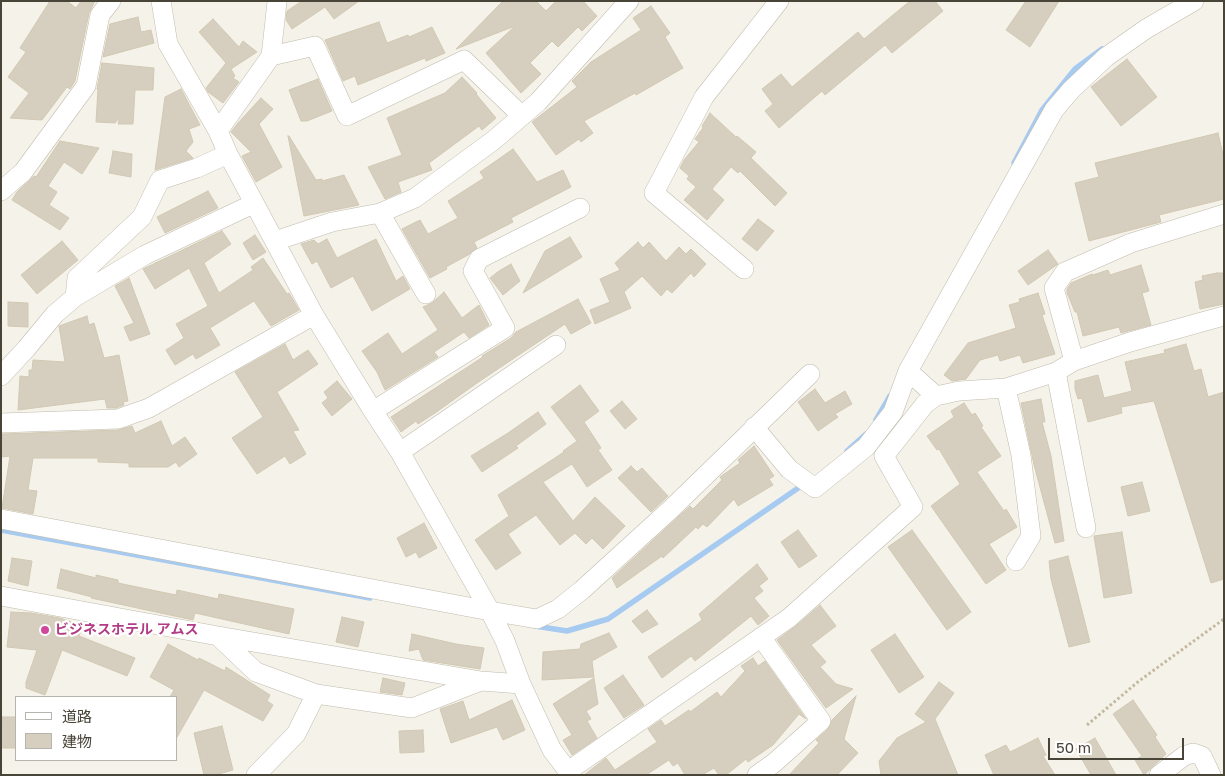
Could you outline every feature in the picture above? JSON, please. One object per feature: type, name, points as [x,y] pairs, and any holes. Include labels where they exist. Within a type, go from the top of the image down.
[{"type":"street","points":[[1,191],[23,172],[86,86],[100,15],[111,1]]},
{"type":"street","points":[[161,1],[168,44],[218,131],[254,204],[314,315],[400,452],[491,613],[503,636],[521,684],[552,750],[569,773],[789,618],[913,507],[884,456],[925,404],[936,396],[959,390],[1006,388],[1056,372],[1074,362],[1130,342],[1224,316]]},
{"type":"street","points":[[275,241],[332,222],[380,213],[415,198],[494,140],[538,102],[630,1]]},
{"type":"street","points":[[744,269],[654,192],[704,97],[779,1]]},
{"type":"street","points":[[754,428],[789,470],[815,488],[866,447],[893,412],[908,371],[1054,110],[1071,90],[1106,57],[1146,29],[1194,1]]},
{"type":"street","points":[[218,131],[271,56],[277,2]]},
{"type":"street","points":[[271,56],[315,46],[347,116],[464,60],[522,116]]},
{"type":"street","points":[[75,297],[77,278],[142,217],[160,180],[196,168],[228,154]]},
{"type":"street","points":[[1,376],[26,350],[55,314],[75,297],[145,255],[254,204]]},
{"type":"street","points":[[373,411],[505,328],[473,271],[479,260],[580,208]]},
{"type":"street","points":[[380,213],[426,294]]},
{"type":"street","points":[[1074,362],[1054,288],[1064,272],[1131,243],[1224,214]]},
{"type":"street","points":[[1,423],[118,419],[149,408],[314,315]]},
{"type":"street","points":[[400,452],[556,344]]},
{"type":"street","points":[[908,371],[936,396]]},
{"type":"street","points":[[1056,372],[1086,528]]},
{"type":"street","points":[[1,519],[491,613],[537,619],[558,609],[582,590],[672,508],[810,374]]},
{"type":"street","points":[[1006,388],[1021,455],[1031,536],[1016,561]]},
{"type":"street","points":[[1,596],[218,636],[481,681],[521,684]]},
{"type":"street","points":[[218,636],[256,672],[316,694],[412,708],[481,681]]},
{"type":"street","points":[[756,775],[774,763],[821,720],[761,637]]},
{"type":"street","points":[[256,775],[296,734],[316,694]]},
{"type":"street","points":[[1159,775],[1184,756],[1193,753],[1202,756],[1211,775]]},
{"type":"path","points":[[1087,725],[1139,681],[1224,619]]},
{"type":"building","points":[[50,1],[67,1],[76,8],[81,1],[95,1],[89,13],[75,81],[70,89],[67,87],[42,120],[10,118],[29,93],[8,77],[26,52],[20,48]]},
{"type":"building","points":[[302,1],[359,1],[334,19],[325,7],[292,29],[286,20],[287,11]]},
{"type":"building","points":[[503,1],[536,1],[546,11],[556,1],[583,1],[597,16],[582,31],[578,27],[558,47],[552,41],[530,63],[541,74],[521,93],[486,53],[515,26],[456,49]]},
{"type":"building","points":[[910,1],[935,1],[943,11],[892,53],[885,45],[825,95],[822,91],[779,128],[765,111],[773,104],[762,89],[781,74],[792,87],[858,32],[864,39]]},
{"type":"building","points":[[1026,1],[1059,1],[1030,47],[1006,30]]},
{"type":"building","points":[[651,6],[670,33],[665,37],[683,68],[636,95],[635,93],[584,121],[593,133],[581,142],[579,139],[556,155],[532,122],[577,87],[572,81],[591,62],[641,30],[633,18]]},
{"type":"building","points":[[138,17],[141,32],[151,30],[154,43],[103,57],[110,24]]},
{"type":"building","points":[[213,19],[239,47],[243,41],[257,52],[231,69],[235,76],[233,78],[239,82],[223,103],[208,92],[206,88],[226,63],[199,32]]},
{"type":"building","points":[[379,22],[387,43],[408,35],[409,37],[432,27],[445,53],[426,61],[425,58],[358,85],[355,76],[343,81],[325,40]]},
{"type":"building","points":[[1127,59],[1157,97],[1121,126],[1091,87]]},
{"type":"building","points":[[102,63],[154,68],[153,90],[135,90],[133,124],[118,124],[120,117],[115,123],[96,122],[97,89]]},
{"type":"building","points":[[462,77],[496,118],[482,130],[479,126],[429,163],[432,170],[398,182],[401,192],[385,199],[368,167],[402,155],[387,118],[445,93]]},
{"type":"building","points":[[318,79],[332,111],[307,121],[301,121],[289,90]]},
{"type":"building","points":[[181,89],[200,125],[189,129],[193,142],[186,151],[193,158],[155,170],[165,97]]},
{"type":"building","points":[[261,98],[273,109],[259,124],[282,167],[256,182],[242,156],[251,152],[231,132]]},
{"type":"building","points":[[710,113],[756,152],[751,158],[787,193],[775,206],[740,171],[738,173],[731,167],[712,189],[724,200],[707,220],[684,200],[696,187],[687,179],[689,176],[680,168],[699,142],[695,139]]},
{"type":"building","points":[[1218,133],[1224,159],[1224,199],[1159,215],[1161,222],[1089,241],[1075,183],[1099,177],[1095,163]]},
{"type":"building","points":[[288,136],[316,180],[322,179],[322,181],[344,175],[359,205],[304,216]]},
{"type":"building","points":[[60,141],[99,148],[82,174],[64,162],[48,186],[57,192],[49,205],[69,218],[60,230],[12,200],[17,192],[34,176],[36,177]]},
{"type":"building","points":[[513,149],[537,182],[563,170],[571,187],[511,218],[513,222],[474,242],[477,248],[446,267],[447,269],[430,278],[402,229],[420,220],[428,234],[458,218],[448,201],[484,178],[480,172]]},
{"type":"building","points":[[113,151],[132,154],[131,177],[109,173]]},
{"type":"building","points":[[208,191],[218,208],[165,233],[157,217]]},
{"type":"building","points":[[758,219],[774,231],[757,251],[742,239]]},
{"type":"building","points":[[222,231],[231,244],[204,263],[219,293],[253,270],[251,267],[263,258],[299,310],[271,326],[254,301],[210,328],[220,345],[196,359],[193,354],[175,365],[166,350],[184,338],[176,324],[208,306],[189,268],[155,289],[143,269]]},
{"type":"building","points":[[255,235],[266,252],[253,260],[243,243]]},
{"type":"building","points":[[570,237],[582,257],[523,293],[545,251]]},
{"type":"building","points":[[327,239],[337,258],[376,239],[396,281],[403,276],[410,289],[372,311],[353,276],[331,288],[317,261],[312,264],[301,244],[314,240],[318,244]]},
{"type":"building","points":[[62,241],[78,260],[37,294],[21,275]]},
{"type":"building","points":[[638,242],[643,248],[649,242],[666,261],[679,247],[686,254],[691,249],[706,264],[694,277],[691,273],[672,293],[667,289],[661,296],[642,276],[624,292],[631,308],[595,324],[590,310],[610,302],[600,279],[620,270],[615,263]]},
{"type":"building","points":[[1048,250],[1058,264],[1028,285],[1018,271]]},
{"type":"building","points":[[511,264],[520,281],[503,295],[490,278]]},
{"type":"building","points":[[1141,265],[1149,291],[1142,293],[1151,325],[1121,333],[1119,327],[1083,336],[1077,312],[1075,312],[1067,293],[1071,283],[1092,274],[1108,270],[1110,275]]},
{"type":"building","points":[[1224,273],[1224,304],[1200,309],[1195,282],[1203,280],[1202,276]]},
{"type":"building","points":[[129,278],[150,334],[130,341],[124,327],[134,323],[115,286]]},
{"type":"building","points":[[444,292],[462,318],[479,305],[489,325],[469,338],[464,332],[434,352],[438,357],[385,390],[377,372],[362,351],[388,333],[402,354],[438,330],[423,307],[432,303]]},
{"type":"building","points":[[1038,293],[1045,314],[1042,315],[1055,354],[1023,363],[1020,355],[1000,361],[998,355],[980,360],[966,379],[952,381],[944,375],[968,343],[1016,328],[1009,305],[1020,302],[1019,299]]},
{"type":"building","points":[[578,299],[591,323],[571,334],[565,324],[435,413],[418,424],[416,421],[401,432],[391,417],[511,338],[516,332]]},
{"type":"building","points":[[8,302],[28,303],[28,327],[8,326]]},
{"type":"building","points":[[87,316],[89,325],[94,323],[104,358],[119,355],[128,401],[123,402],[124,405],[116,408],[107,408],[105,399],[18,410],[20,376],[29,377],[29,370],[32,370],[33,360],[65,362],[59,326]]},
{"type":"building","points":[[285,344],[293,360],[308,350],[318,364],[277,392],[299,430],[293,431],[306,454],[290,464],[285,456],[257,474],[232,438],[263,417],[235,372]]},
{"type":"building","points":[[1186,344],[1194,371],[1201,369],[1208,397],[1224,392],[1224,579],[1211,583],[1154,401],[1121,407],[1122,413],[1088,422],[1082,398],[1078,399],[1075,389],[1075,381],[1098,375],[1104,398],[1132,391],[1125,362],[1165,353],[1164,350]]},
{"type":"building","points":[[337,381],[352,399],[332,416],[322,403],[328,398],[324,392]]},
{"type":"building","points":[[580,385],[599,411],[584,422],[601,448],[598,450],[612,470],[587,487],[572,464],[543,482],[573,521],[595,497],[625,526],[603,549],[592,538],[586,544],[575,533],[560,545],[536,515],[508,534],[521,553],[496,570],[475,540],[509,516],[498,495],[564,452],[577,441],[551,407]]},
{"type":"building","points":[[815,389],[825,403],[845,391],[852,404],[835,414],[838,417],[818,431],[798,402]]},
{"type":"building","points":[[1041,399],[1045,422],[1042,422],[1051,456],[1064,541],[1055,543],[1034,465],[1021,403]]},
{"type":"building","points":[[622,401],[637,419],[625,429],[610,411]]},
{"type":"building","points":[[964,403],[972,415],[975,413],[983,426],[981,427],[1001,456],[977,472],[1004,511],[1006,509],[1017,527],[989,544],[1006,570],[986,584],[931,506],[960,484],[939,449],[937,450],[927,436],[954,417],[951,411]]},
{"type":"building","points":[[538,412],[546,424],[516,446],[518,448],[482,472],[471,456]]},
{"type":"building","points":[[161,421],[172,446],[185,437],[197,454],[179,467],[176,462],[168,467],[129,467],[129,463],[98,462],[98,458],[33,458],[28,490],[37,491],[33,514],[2,508],[10,456],[1,457],[2,434],[118,430],[132,426],[135,433]]},
{"type":"building","points":[[754,446],[774,476],[769,479],[773,485],[738,506],[734,499],[707,527],[703,524],[698,529],[696,527],[663,558],[662,556],[617,588],[612,578],[690,506],[693,509],[722,480],[720,477],[740,463],[738,460]]},
{"type":"building","points":[[631,466],[637,472],[642,468],[668,496],[651,512],[618,478]]},
{"type":"building","points":[[1142,482],[1150,511],[1128,516],[1121,487]]},
{"type":"building","points":[[424,523],[437,548],[419,558],[416,552],[406,557],[397,538]]},
{"type":"building","points":[[798,530],[817,556],[799,568],[781,542]]},
{"type":"building","points":[[912,530],[971,612],[947,630],[888,547]]},
{"type":"building","points":[[1122,532],[1132,593],[1104,598],[1094,536]]},
{"type":"building","points":[[1068,556],[1090,642],[1069,647],[1051,579],[1049,561]]},
{"type":"building","points":[[12,558],[32,561],[28,586],[8,581]]},
{"type":"building","points":[[757,564],[768,579],[759,586],[763,591],[754,598],[769,616],[758,625],[751,616],[695,661],[691,656],[662,678],[648,657],[702,620],[699,614]]},
{"type":"building","points":[[61,569],[96,578],[96,575],[118,580],[118,583],[176,595],[177,590],[218,599],[219,594],[294,609],[289,634],[195,613],[193,620],[91,598],[57,588]]},
{"type":"building","points":[[820,605],[836,626],[811,645],[826,662],[820,667],[836,684],[853,689],[826,708],[777,640]]},
{"type":"building","points":[[647,610],[658,624],[642,633],[632,621]]},
{"type":"building","points":[[11,612],[60,618],[83,626],[79,636],[135,658],[127,676],[62,650],[45,695],[26,688],[26,682],[37,650],[7,647]]},
{"type":"building","points":[[342,617],[364,622],[358,647],[336,642]]},
{"type":"building","points":[[609,633],[617,647],[592,661],[594,677],[542,680],[543,652],[580,649],[581,644]]},
{"type":"building","points":[[412,634],[484,648],[480,669],[423,660],[419,649],[409,651]]},
{"type":"building","points":[[895,634],[924,677],[899,693],[871,650]]},
{"type":"building","points":[[168,644],[198,660],[199,658],[225,671],[226,667],[270,695],[267,701],[273,705],[263,721],[204,690],[178,736],[178,696],[171,696],[174,690],[150,677]]},
{"type":"building","points":[[753,658],[758,666],[765,661],[806,719],[799,714],[773,745],[748,762],[746,759],[726,775],[719,775],[714,768],[702,775],[685,775],[678,763],[673,766],[669,760],[646,775],[584,775],[606,758],[615,770],[657,742],[648,729],[661,720],[665,726],[689,710],[690,712],[717,692],[721,697],[745,671],[741,666]]},
{"type":"building","points":[[623,675],[644,705],[624,718],[604,688]]},
{"type":"building","points":[[383,678],[405,683],[402,695],[380,692]]},
{"type":"building","points":[[594,678],[598,704],[586,711],[591,719],[587,721],[597,738],[572,755],[563,740],[572,735],[553,704]]},
{"type":"building","points":[[939,682],[954,693],[935,719],[958,775],[881,775],[879,761],[897,738],[926,722],[915,714]]},
{"type":"building","points":[[856,696],[844,739],[858,753],[837,775],[789,775],[819,743],[816,740],[828,729],[832,720]]},
{"type":"building","points":[[512,700],[525,730],[503,740],[497,727],[451,743],[440,709],[463,701],[469,720]]},
{"type":"building","points":[[1133,700],[1157,735],[1155,737],[1166,754],[1144,775],[1135,760],[1142,756],[1113,714]]},
{"type":"building","points":[[2,717],[15,717],[15,748],[1,748]]},
{"type":"building","points":[[222,726],[233,770],[215,775],[204,775],[194,733]]},
{"type":"building","points":[[423,730],[424,752],[400,753],[399,731]]},
{"type":"building","points":[[1038,738],[1046,755],[1043,756],[1055,775],[994,775],[985,755],[1006,745],[1010,752]]},
{"type":"building","points":[[1095,738],[1116,775],[1091,775],[1076,749]]},
{"type":"waterway","points":[[1014,163],[1042,110],[1075,69],[1102,49]]},
{"type":"waterway","points":[[876,420],[890,396]]},
{"type":"waterway","points":[[847,451],[866,434]]},
{"type":"waterway","points":[[535,626],[567,631],[608,619],[804,484]]},
{"type":"waterway","points":[[1,530],[370,598]]},
{"type":"place","name":"ビジネスホテル アムス","points":[[45,630]]}]
